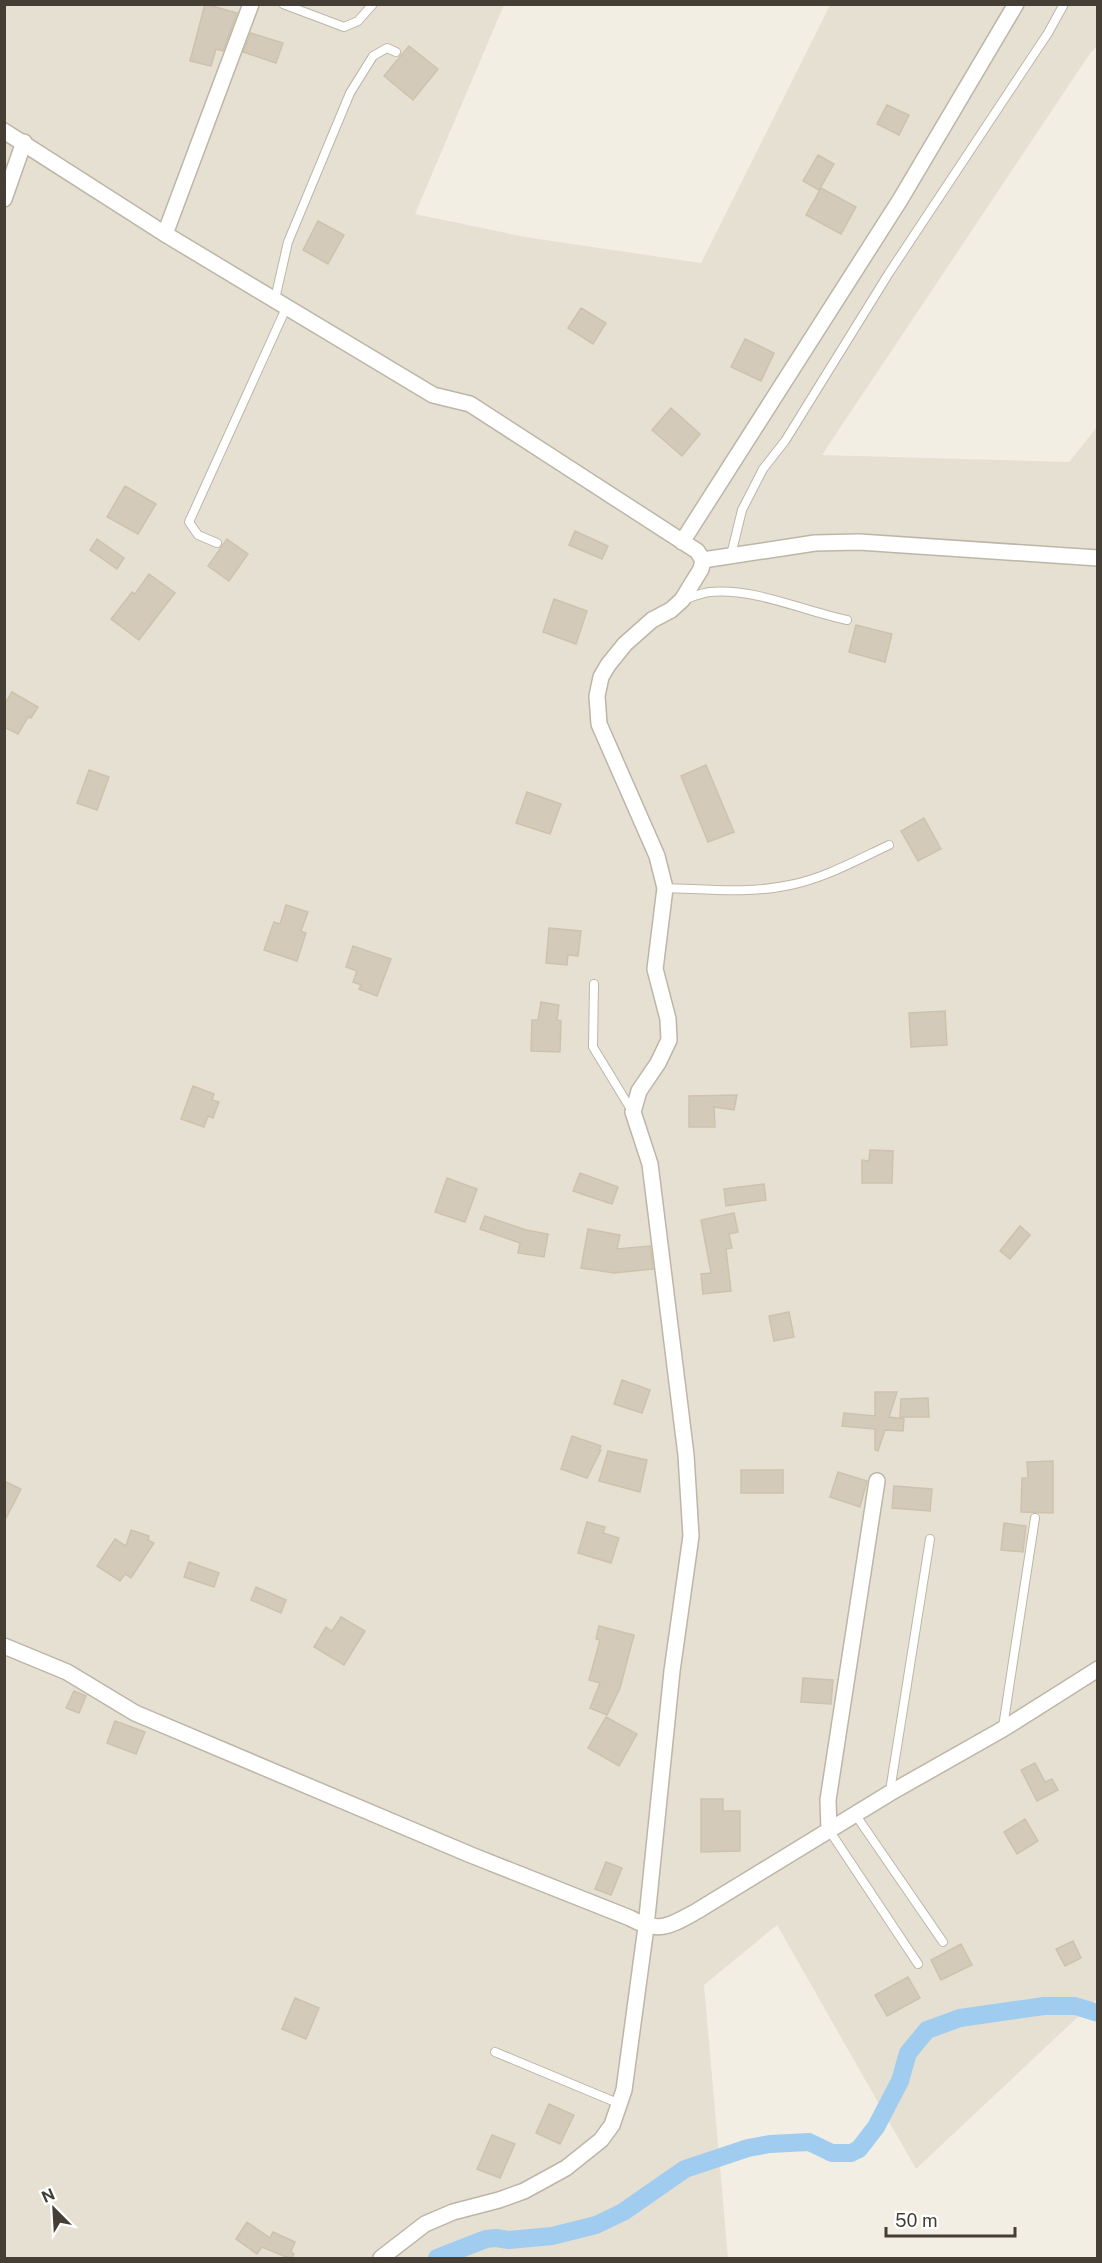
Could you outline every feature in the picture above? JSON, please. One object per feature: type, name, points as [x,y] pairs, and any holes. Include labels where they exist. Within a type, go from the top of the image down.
[{"type":"street","points":[[165,234],[251,4]]},
{"type":"street","points":[[682,542],[900,200],[1016,4]]},
{"type":"street","points":[[4,131],[165,234],[433,394],[470,404],[697,551],[703,560],[701,569],[682,600],[671,610],[652,620],[625,644],[601,677],[597,696],[599,724],[657,856],[665,888],[655,969],[668,1019],[669,1040],[658,1063],[639,1091],[633,1112],[650,1164],[686,1455],[691,1536],[672,1671],[646,1927],[624,2090],[612,2125],[601,2140],[566,2168],[524,2191],[453,2212],[425,2224],[381,2259]]},
{"type":"street","points":[[4,199],[24,142]]},
{"type":"street","points":[[703,560],[815,543],[859,542],[1098,558]]},
{"type":"street","points":[[829,1830],[828,1800],[877,1481]]},
{"type":"street","points":[[4,1646],[66,1672],[135,1713],[471,1855],[630,1918],[646,1927],[659,1928],[672,1926],[890,1793],[1003,1729],[1098,1669]]},
{"type":"lane","points":[[283,4],[344,27],[358,21],[373,4]]},
{"type":"lane","points":[[731,555],[742,510],[752,487],[785,441],[889,273],[1048,33],[1064,4]]},
{"type":"lane","points":[[217,543],[198,535],[189,522],[281,303],[288,242],[350,93],[373,56],[387,48],[396,51]]},
{"type":"lane","points":[[682,600],[709,592],[735,593],[762,597],[847,620]]},
{"type":"lane","points":[[665,888],[747,891],[790,885],[833,872],[889,845]]},
{"type":"lane","points":[[594,984],[593,1047],[633,1112]]},
{"type":"lane","points":[[1003,1729],[1035,1518]]},
{"type":"lane","points":[[890,1793],[930,1539]]},
{"type":"lane","points":[[855,1814],[943,1942]]},
{"type":"lane","points":[[829,1830],[918,1965]]},
{"type":"lane","points":[[495,2052],[620,2104]]},
{"type":"shaded area","points":[[5,5],[504,5],[415,214],[525,237],[701,263],[830,5],[1097,5],[1097,47],[1091,52],[822,455],[1069,462],[1097,427],[1097,1999],[916,2169],[777,1925],[704,1985],[728,2258],[5,2258]]},
{"type":"building","points":[[205,4],[237,13],[223,51],[216,49],[211,66],[190,61]]},
{"type":"building","points":[[251,33],[283,43],[276,63],[243,52]]},
{"type":"building","points":[[409,46],[438,69],[413,100],[384,76]]},
{"type":"building","points":[[887,105],[909,115],[899,135],[877,124]]},
{"type":"building","points":[[818,155],[834,164],[819,190],[803,181]]},
{"type":"building","points":[[821,188],[856,207],[841,234],[806,215]]},
{"type":"building","points":[[318,221],[344,235],[328,264],[303,250]]},
{"type":"building","points":[[581,308],[606,323],[593,344],[568,328]]},
{"type":"building","points":[[745,339],[774,353],[761,381],[731,367]]},
{"type":"building","points":[[671,408],[700,434],[682,456],[652,430]]},
{"type":"building","points":[[125,486],[156,504],[138,534],[107,517]]},
{"type":"building","points":[[575,531],[608,546],[602,559],[569,545]]},
{"type":"building","points":[[97,539],[124,558],[117,569],[90,550]]},
{"type":"building","points":[[227,539],[248,554],[229,581],[208,566]]},
{"type":"building","points":[[149,574],[175,593],[139,640],[111,619],[132,592],[135,594]]},
{"type":"building","points":[[554,599],[587,611],[576,644],[543,632]]},
{"type":"building","points":[[856,625],[892,634],[885,662],[849,652]]},
{"type":"building","points":[[12,692],[38,707],[31,718],[28,717],[18,734],[4,727],[4,705]]},
{"type":"building","points":[[706,765],[734,832],[708,842],[681,776]]},
{"type":"building","points":[[89,770],[109,777],[97,810],[77,803]]},
{"type":"building","points":[[527,792],[561,804],[550,834],[516,823]]},
{"type":"building","points":[[924,818],[941,849],[918,861],[901,831]]},
{"type":"building","points":[[286,905],[308,912],[301,931],[306,933],[297,961],[264,950],[274,922],[280,924]]},
{"type":"building","points":[[549,928],[581,931],[578,956],[568,955],[567,965],[546,963]]},
{"type":"building","points":[[353,946],[391,959],[377,996],[359,989],[361,985],[353,982],[357,971],[346,967]]},
{"type":"building","points":[[541,1002],[559,1005],[557,1020],[561,1021],[560,1052],[531,1051],[532,1020],[538,1020]]},
{"type":"building","points":[[945,1011],[947,1045],[911,1047],[909,1013]]},
{"type":"building","points":[[193,1086],[214,1094],[212,1100],[219,1102],[213,1118],[208,1116],[204,1127],[181,1119]]},
{"type":"building","points":[[737,1095],[734,1110],[714,1107],[715,1127],[689,1127],[689,1096]]},
{"type":"building","points":[[870,1150],[893,1151],[892,1183],[862,1183],[862,1160],[869,1161]]},
{"type":"building","points":[[580,1173],[618,1187],[612,1204],[573,1191]]},
{"type":"building","points":[[447,1178],[477,1189],[465,1222],[435,1212]]},
{"type":"building","points":[[764,1184],[766,1200],[726,1206],[724,1189]]},
{"type":"building","points":[[734,1213],[738,1232],[729,1234],[732,1248],[726,1249],[731,1291],[703,1294],[701,1274],[711,1273],[701,1220]]},
{"type":"building","points":[[485,1216],[526,1230],[548,1234],[544,1257],[518,1253],[520,1243],[480,1229]]},
{"type":"building","points":[[1020,1226],[1030,1235],[1010,1259],[1000,1251]]},
{"type":"building","points":[[588,1229],[620,1235],[617,1249],[650,1246],[653,1269],[614,1273],[581,1268]]},
{"type":"building","points":[[789,1312],[794,1337],[774,1341],[769,1316]]},
{"type":"building","points":[[622,1380],[650,1390],[642,1413],[614,1404]]},
{"type":"building","points":[[875,1392],[897,1392],[889,1417],[904,1419],[903,1431],[885,1430],[878,1451],[875,1450],[875,1429],[842,1426],[844,1413],[875,1416]]},
{"type":"building","points":[[928,1398],[929,1417],[900,1417],[901,1399]]},
{"type":"building","points":[[572,1436],[601,1446],[587,1478],[561,1469]]},
{"type":"building","points":[[608,1451],[647,1460],[640,1492],[599,1481]]},
{"type":"building","points":[[1053,1461],[1053,1513],[1021,1512],[1022,1478],[1028,1478],[1027,1462]]},
{"type":"building","points":[[741,1470],[783,1470],[783,1493],[741,1493]]},
{"type":"building","points":[[838,1472],[867,1481],[860,1507],[830,1497]]},
{"type":"building","points":[[4,1481],[21,1489],[4,1522]]},
{"type":"building","points":[[894,1486],[932,1489],[930,1511],[892,1508]]},
{"type":"building","points":[[587,1522],[605,1527],[603,1533],[619,1538],[611,1563],[578,1553]]},
{"type":"building","points":[[1004,1523],[1026,1526],[1023,1552],[1001,1550]]},
{"type":"building","points":[[131,1530],[149,1536],[148,1540],[154,1543],[131,1578],[125,1574],[120,1581],[97,1566],[115,1539],[126,1546]]},
{"type":"building","points":[[189,1562],[219,1573],[214,1587],[184,1577]]},
{"type":"building","points":[[256,1587],[286,1600],[281,1613],[251,1600]]},
{"type":"building","points":[[341,1617],[365,1631],[344,1665],[314,1647],[326,1627],[332,1631]]},
{"type":"building","points":[[599,1626],[634,1635],[620,1688],[607,1715],[590,1708],[600,1683],[589,1680],[600,1640],[596,1639]]},
{"type":"building","points":[[803,1678],[833,1680],[831,1704],[801,1702]]},
{"type":"building","points":[[74,1691],[86,1696],[79,1713],[66,1708]]},
{"type":"building","points":[[606,1717],[637,1734],[619,1766],[588,1748]]},
{"type":"building","points":[[115,1721],[145,1732],[136,1754],[107,1743]]},
{"type":"building","points":[[1035,1763],[1045,1782],[1052,1779],[1058,1790],[1037,1801],[1021,1770]]},
{"type":"building","points":[[701,1799],[723,1799],[723,1811],[740,1811],[740,1851],[701,1852]]},
{"type":"building","points":[[1025,1819],[1038,1841],[1017,1854],[1004,1832]]},
{"type":"building","points":[[606,1862],[622,1868],[611,1895],[595,1889]]},
{"type":"building","points":[[1073,1941],[1081,1958],[1065,1966],[1056,1949]]},
{"type":"building","points":[[961,1944],[972,1965],[941,1980],[931,1960]]},
{"type":"building","points":[[908,1977],[920,1998],[887,2016],[875,1995]]},
{"type":"building","points":[[295,1998],[319,2008],[306,2039],[282,2029]]},
{"type":"building","points":[[549,2104],[574,2115],[560,2144],[536,2133]]},
{"type":"building","points":[[492,2135],[515,2144],[500,2178],[477,2169]]},
{"type":"building","points":[[247,2222],[270,2238],[273,2232],[295,2242],[291,2259],[262,2247],[257,2254],[236,2239]]},
{"type":"waterway","points":[[437,2258],[486,2239],[509,2240],[552,2236],[596,2225],[623,2212],[685,2169],[748,2148],[770,2144],[809,2142],[832,2153],[851,2153],[859,2149],[876,2127],[900,2081],[908,2053],[927,2030],[960,2018],[1044,2006],[1075,2006],[1098,2013]]}]
